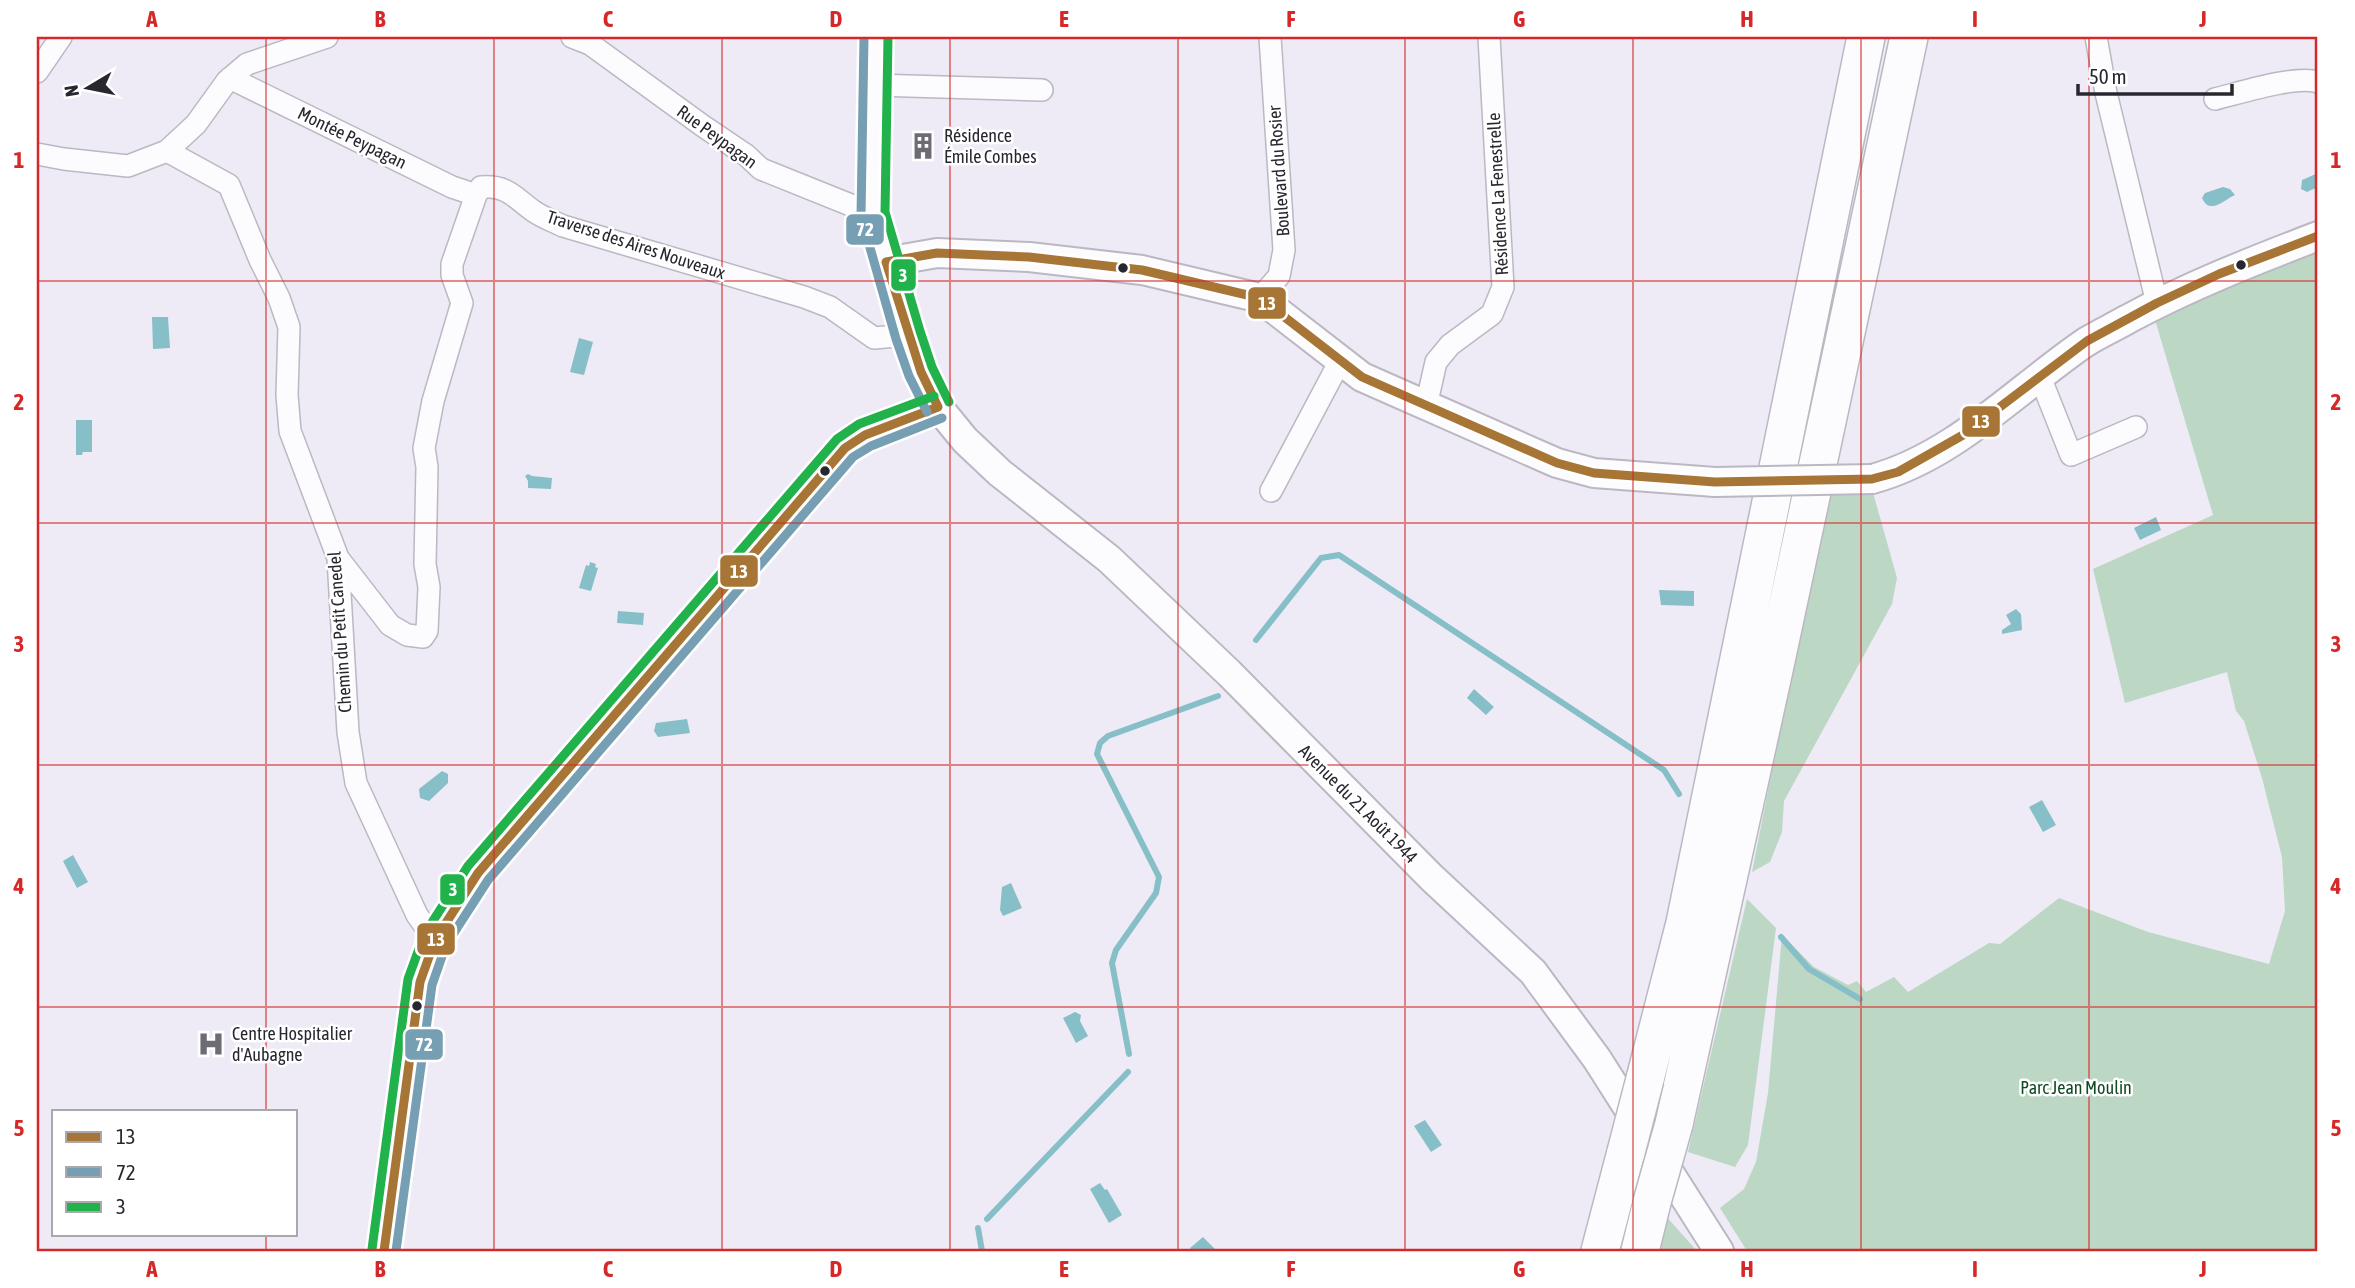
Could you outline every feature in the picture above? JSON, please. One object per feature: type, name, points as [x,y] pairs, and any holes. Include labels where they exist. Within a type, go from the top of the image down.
[{"type":"highway","points":[[1600,1251],[1685,923],[1866,37]]},
{"type":"highway","points":[[1640,1251],[1674,1124],[1909,37]]},
{"type":"street","points":[[37,72],[61,37]]},
{"type":"street","points":[[37,154],[128,166],[167,151],[196,124],[230,78],[247,64],[327,37]]},
{"type":"street","name":"Rue Peypagan","points":[[572,37],[590,44],[746,155],[761,169],[873,214]]},
{"type":"street","name":"Avenue du 21 Août 1944","points":[[876,37],[873,214],[908,335],[921,372],[938,407],[965,440],[1000,473],[1109,559],[1229,673],[1432,878],[1533,971],[1597,1059],[1719,1251]]},
{"type":"street","name":"Boulevard du Rosier","points":[[1260,298],[1279,276],[1284,250],[1270,37]]},
{"type":"street","name":"Résidence La Fenestrelle","points":[[1426,406],[1436,362],[1450,345],[1492,314],[1503,287],[1489,37]]},
{"type":"street","points":[[2096,37],[2106,93],[2157,303]]},
{"type":"street","name":"Montée Peypagan","points":[[230,78],[452,187],[476,195]]},
{"type":"street","points":[[2215,99],[2283,83],[2313,80],[2318,82]]},
{"type":"street","points":[[875,85],[1042,90]]},
{"type":"street","name":"Chemin du Petit Canedel","points":[[167,151],[229,186],[279,298],[289,327],[287,395],[290,431],[338,558],[348,732],[356,783],[417,915],[435,940]]},
{"type":"street","name":"Traverse des Aires Nouveaux","points":[[476,195],[481,187],[489,186],[510,191],[533,212],[563,226],[804,297],[831,307],[874,338],[908,335]]},
{"type":"street","points":[[338,558],[390,625],[407,635],[423,637],[426,631],[429,587],[425,564],[427,467],[424,448],[433,401],[462,303],[452,275],[452,264],[476,195]]},
{"type":"street","points":[[886,262],[937,253],[1029,257],[1142,270],[1260,298],[1362,377],[1557,463],[1594,473],[1715,482],[1872,479],[1898,472],[1963,435],[2087,341],[2157,303],[2219,274],[2318,236]]},
{"type":"street","points":[[1271,491],[1340,361]]},
{"type":"street","points":[[2040,377],[2071,455],[2136,427]]},
{"type":"street","points":[[384,1251],[420,982],[435,940],[478,873],[845,449],[865,435],[938,407]]},
{"type":"green space","name":"Parc Jean Moulin","points":[[2318,247],[2318,1251],[1747,1251],[1720,1208],[1744,1189],[1756,1162],[1768,1093],[1782,935],[1814,967],[1848,985],[1857,981],[1866,992],[1894,977],[1908,992],[1989,943],[2000,944],[2059,898],[2148,932],[2269,964],[2285,911],[2282,857],[2262,778],[2244,721],[2236,711],[2227,672],[2125,703],[2093,569],[2213,515],[2153,313]]},
{"type":"green space","points":[[1872,489],[1897,578],[1892,604],[1784,801],[1782,832],[1770,862],[1752,872],[1827,490]]},
{"type":"green space","points":[[1747,899],[1776,928],[1748,1145],[1735,1167],[1688,1152]]},
{"type":"green space","points":[[1665,1215],[1697,1251],[1655,1251]]},
{"type":"water","points":[[2318,173],[2318,187],[2307,192],[2301,189],[2302,180]]},
{"type":"water","points":[[2223,187],[2230,189],[2235,195],[2213,206],[2205,203],[2202,198],[2205,193]]},
{"type":"water","points":[[152,317],[168,317],[170,348],[153,349]]},
{"type":"water","points":[[579,338],[593,342],[584,375],[570,372]]},
{"type":"water","points":[[76,420],[92,420],[92,452],[76,455]]},
{"type":"water","points":[[528,474],[552,478],[551,489],[528,488],[525,476]]},
{"type":"water","points":[[2156,517],[2161,530],[2140,540],[2134,528]]},
{"type":"water","points":[[590,562],[598,568],[591,591],[579,588],[586,565],[589,566]]},
{"type":"water","points":[[1659,590],[1694,591],[1694,606],[1661,605]]},
{"type":"water","points":[[2016,609],[2021,614],[2022,630],[2002,634],[2002,630],[2011,624],[2006,615]]},
{"type":"water","points":[[618,611],[644,613],[643,625],[617,623]]},
{"type":"water","points":[[1474,689],[1494,707],[1486,715],[1467,698]]},
{"type":"water","points":[[687,719],[690,733],[658,737],[654,731],[656,723]]},
{"type":"water","points":[[442,771],[448,774],[448,783],[429,801],[420,798],[419,789]]},
{"type":"water","points":[[2042,800],[2056,825],[2043,832],[2029,807]]},
{"type":"water","points":[[73,855],[88,882],[77,888],[63,861]]},
{"type":"water","points":[[1011,883],[1022,908],[1003,916],[1000,910],[1002,887]]},
{"type":"water","points":[[1075,1012],[1081,1015],[1080,1021],[1088,1036],[1076,1043],[1063,1018]]},
{"type":"water","points":[[1425,1120],[1442,1145],[1431,1152],[1414,1126]]},
{"type":"water","points":[[1100,1183],[1107,1189],[1122,1215],[1109,1223],[1090,1189]]},
{"type":"water","points":[[1203,1237],[1217,1251],[1193,1251],[1190,1248]]},
{"type":"waterway","points":[[1256,640],[1321,558],[1339,555],[1664,770],[1679,794]]},
{"type":"waterway","points":[[1129,1054],[1112,963],[1116,950],[1156,893],[1159,877],[1097,754],[1100,743],[1108,736],[1218,696]]},
{"type":"waterway","points":[[1781,937],[1809,969],[1860,999]]},
{"type":"waterway","points":[[987,1219],[1128,1072]]},
{"type":"waterway","points":[[978,1228],[982,1251]]},
{"type":"transit line","name":"72","points":[[864,37],[861,216],[896,339],[909,376],[927,412]]},
{"type":"transit line","name":"3","points":[[888,37],[885,212],[932,367],[949,402]]},
{"type":"transit line","name":"13","points":[[886,262],[937,253],[1029,257],[1142,270],[1260,298],[1362,377],[1557,463],[1594,473],[1715,482],[1872,479],[1898,472],[1963,435],[2087,341],[2157,303],[2219,274],[2318,236]]},
{"type":"transit line","name":"13","points":[[886,262],[921,372],[938,407]]},
{"type":"transit line","name":"3","points":[[372,1249],[408,979],[424,935],[468,866],[837,439],[859,424],[934,396]]},
{"type":"transit line","name":"13","points":[[384,1251],[420,982],[435,940],[478,873],[845,448],[865,435],[938,407]]},
{"type":"transit line","name":"72","points":[[396,1251],[432,985],[446,945],[488,880],[853,457],[871,446],[942,418]]},
{"type":"place","name":"Résidence Émile Combes","points":[[923,146]]},
{"type":"place","name":"Centre Hospitalier d'Aubagne","points":[[211,1044]]}]
